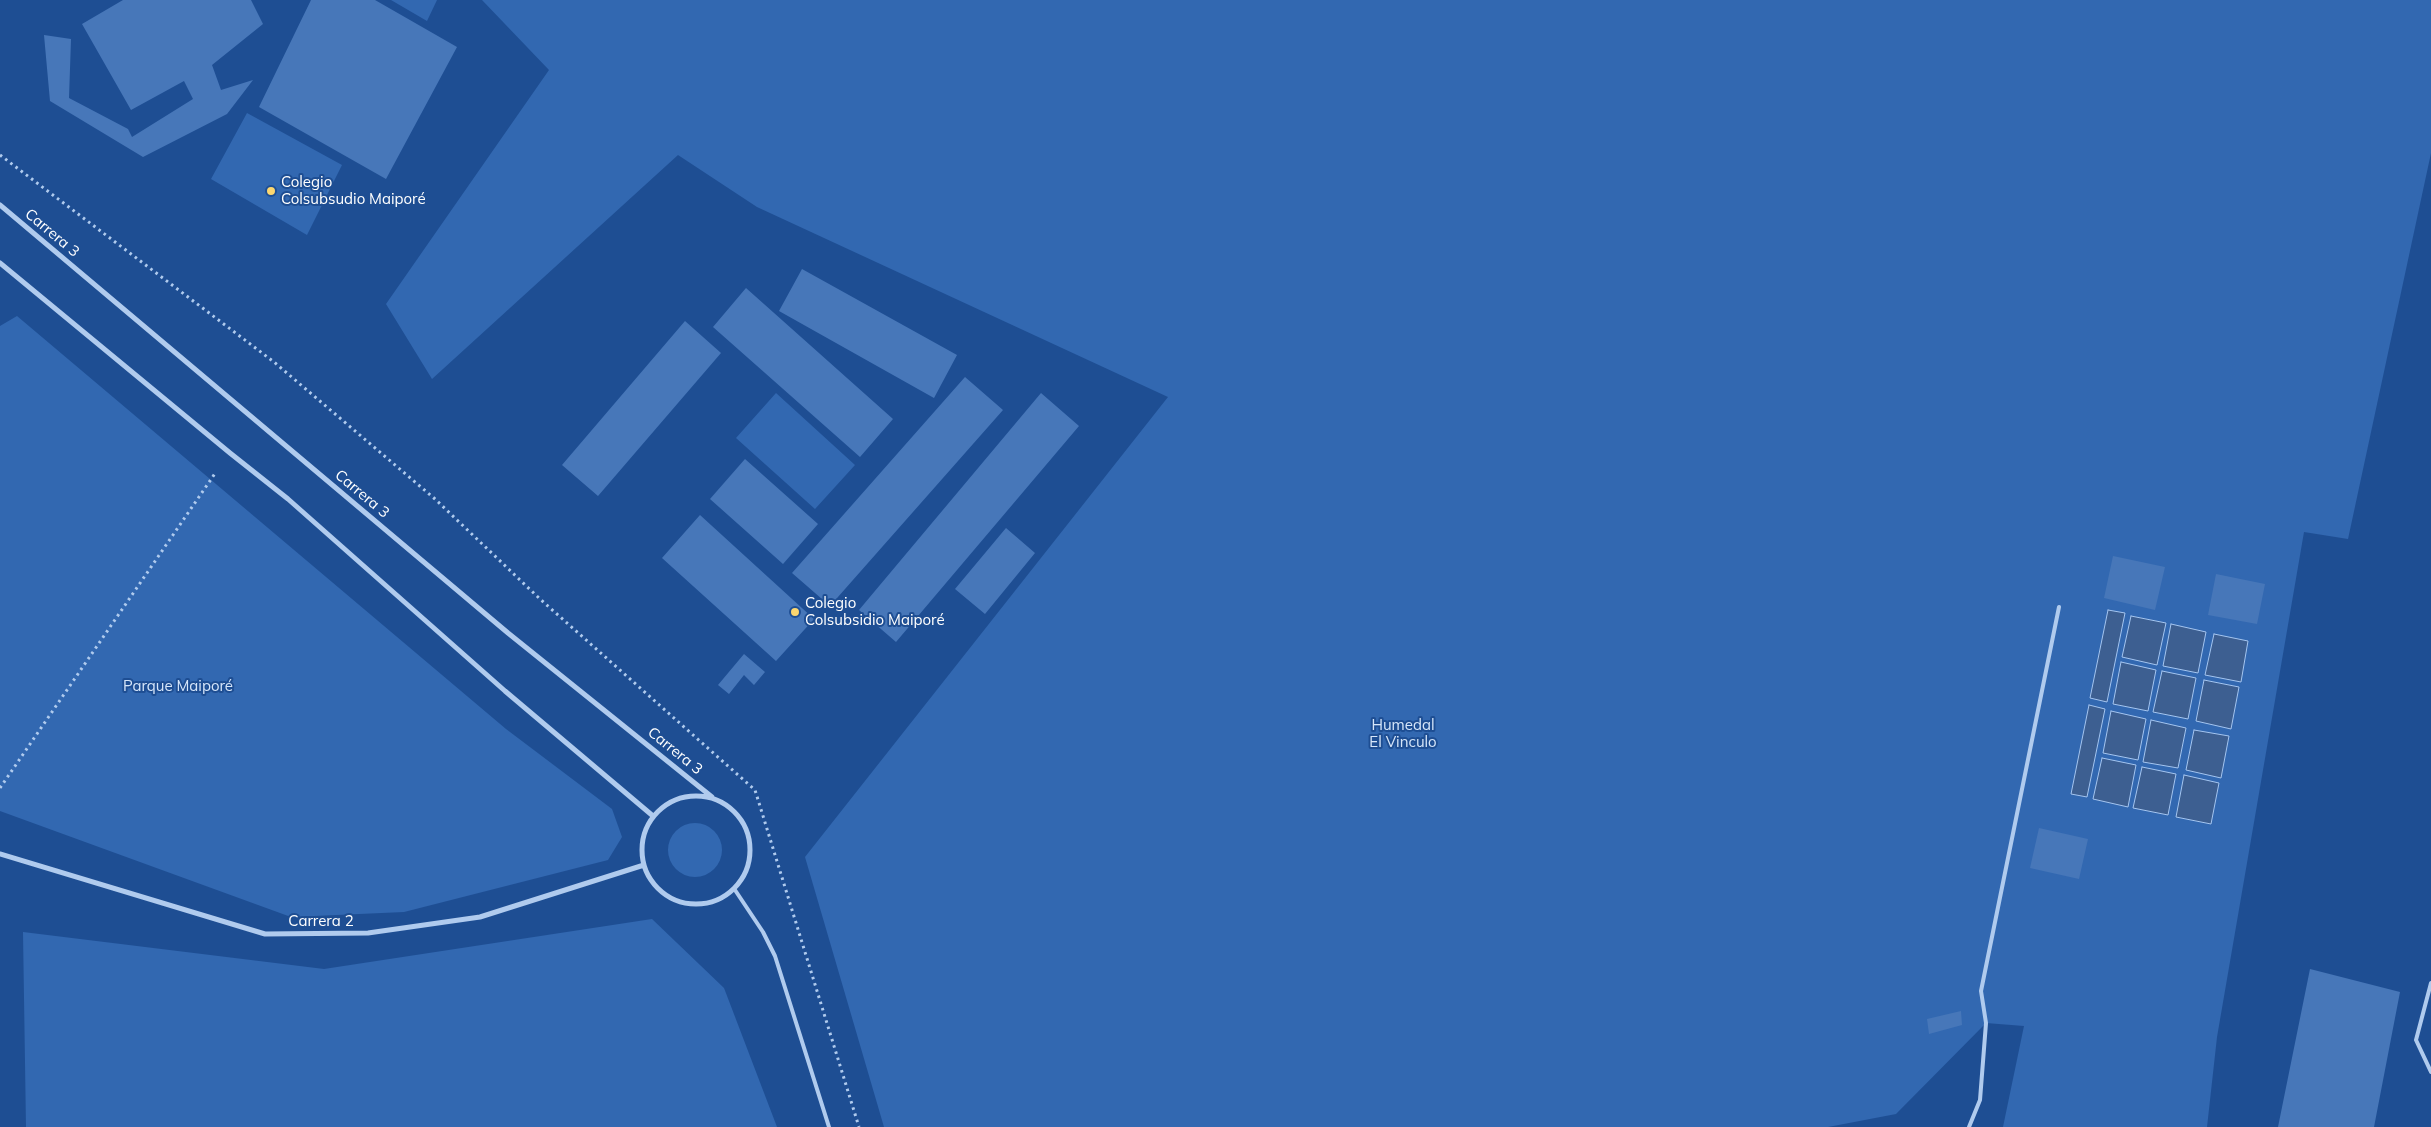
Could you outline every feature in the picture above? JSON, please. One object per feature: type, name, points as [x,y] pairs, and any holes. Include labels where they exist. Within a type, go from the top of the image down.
[{"type":"street","name":"Carrera 3","points":[[0,205],[508,633],[712,797]]},
{"type":"street","points":[[0,263],[288,499],[505,692],[653,816]]},
{"type":"street","points":[[690,796],[712,797],[732,808],[746,826],[751,848],[748,870],[735,890],[716,902],[694,906],[672,900],[654,886],[644,865],[642,849],[645,831],[653,816],[670,802],[690,796]]},
{"type":"street","name":"Carrera 2","points":[[0,854],[266,934],[368,933],[480,917],[644,865]]},
{"type":"lane","points":[[1969,1127],[1980,1100],[1986,1023],[1981,991],[2059,606]]},
{"type":"lane","points":[[735,890],[763,932],[775,956],[828,1127]]},
{"type":"lane","points":[[2431,983],[2416,1040],[2431,1072]]},
{"type":"path","points":[[0,788],[230,453]]},
{"type":"green space","points":[[391,0],[437,0],[427,21]]},
{"type":"green space","name":"Humedal El Vinculo","points":[[482,0],[2431,0],[2431,153],[2348,539],[2304,532],[2217,1037],[2207,1127],[2003,1127],[2024,1026],[1986,1023],[1896,1114],[1828,1127],[884,1127],[805,857],[1168,397],[757,207],[678,155],[432,379],[386,304],[549,70]]},
{"type":"green space","points":[[247,113],[342,165],[307,235],[211,179]]},
{"type":"green space","name":"Parque Maiporé","points":[[17,316],[506,729],[612,809],[622,837],[608,860],[404,912],[291,917],[0,811],[0,326]]},
{"type":"green space","points":[[776,393],[855,465],[815,509],[736,438]]},
{"type":"green space","points":[[690,823],[700,823],[710,827],[718,835],[722,850],[718,865],[710,873],[700,877],[690,877],[680,873],[672,865],[668,855],[668,845],[672,835],[680,827]]},
{"type":"green space","points":[[652,919],[724,988],[777,1127],[26,1127],[23,932],[324,969]]},
{"type":"shaded area","points":[[2108,610],[2125,613],[2107,702],[2090,698]]},
{"type":"shaded area","points":[[2131,616],[2166,623],[2157,665],[2122,657]]},
{"type":"shaded area","points":[[2171,624],[2206,632],[2198,673],[2163,666]]},
{"type":"shaded area","points":[[2214,634],[2248,641],[2241,682],[2205,675]]},
{"type":"shaded area","points":[[2121,662],[2156,670],[2148,711],[2113,704]]},
{"type":"shaded area","points":[[2162,671],[2196,678],[2188,719],[2153,712]]},
{"type":"shaded area","points":[[2204,680],[2239,687],[2231,729],[2196,721]]},
{"type":"shaded area","points":[[2089,705],[2105,709],[2087,797],[2071,794]]},
{"type":"shaded area","points":[[2111,711],[2146,719],[2138,760],[2103,753]]},
{"type":"shaded area","points":[[2151,720],[2186,728],[2178,768],[2143,762]]},
{"type":"shaded area","points":[[2194,730],[2229,736],[2221,778],[2186,770]]},
{"type":"shaded area","points":[[2102,758],[2136,765],[2128,807],[2093,799]]},
{"type":"shaded area","points":[[2142,767],[2176,774],[2168,815],[2133,808]]},
{"type":"shaded area","points":[[2184,775],[2219,783],[2211,824],[2176,817]]},
{"type":"building","points":[[123,0],[251,0],[263,24],[212,65],[221,90],[253,80],[227,114],[143,157],[50,101],[44,35],[71,39],[69,98],[128,129],[132,137],[193,99],[184,81],[131,110],[82,24]]},
{"type":"building","points":[[311,0],[375,0],[457,47],[386,179],[259,107]]},
{"type":"building","points":[[802,269],[957,355],[934,398],[779,311]]},
{"type":"building","points":[[746,288],[893,419],[860,457],[713,327]]},
{"type":"building","points":[[685,321],[721,353],[598,496],[562,465]]},
{"type":"building","points":[[965,377],[1003,410],[830,606],[792,573]]},
{"type":"building","points":[[1041,393],[1079,426],[896,642],[859,610]]},
{"type":"building","points":[[745,459],[818,524],[783,564],[710,499]]},
{"type":"building","points":[[700,515],[814,619],[776,661],[662,558]]},
{"type":"building","points":[[1006,528],[1035,553],[985,614],[955,589]]},
{"type":"building","points":[[2113,556],[2165,567],[2155,610],[2104,598]]},
{"type":"building","points":[[2216,574],[2265,584],[2257,624],[2208,615]]},
{"type":"building","points":[[744,654],[765,672],[754,685],[744,675],[729,694],[718,685]]},
{"type":"building","points":[[2039,828],[2088,839],[2079,879],[2030,868]]},
{"type":"building","points":[[2310,969],[2400,992],[2374,1127],[2278,1127]]},
{"type":"building","points":[[1961,1011],[1962,1025],[1929,1034],[1927,1019]]},
{"type":"place","name":"Colegio Colsubsudio Maiporé","points":[[271,191]]},
{"type":"place","name":"Colegio Colsubsidio Maiporé","points":[[795,612]]}]
